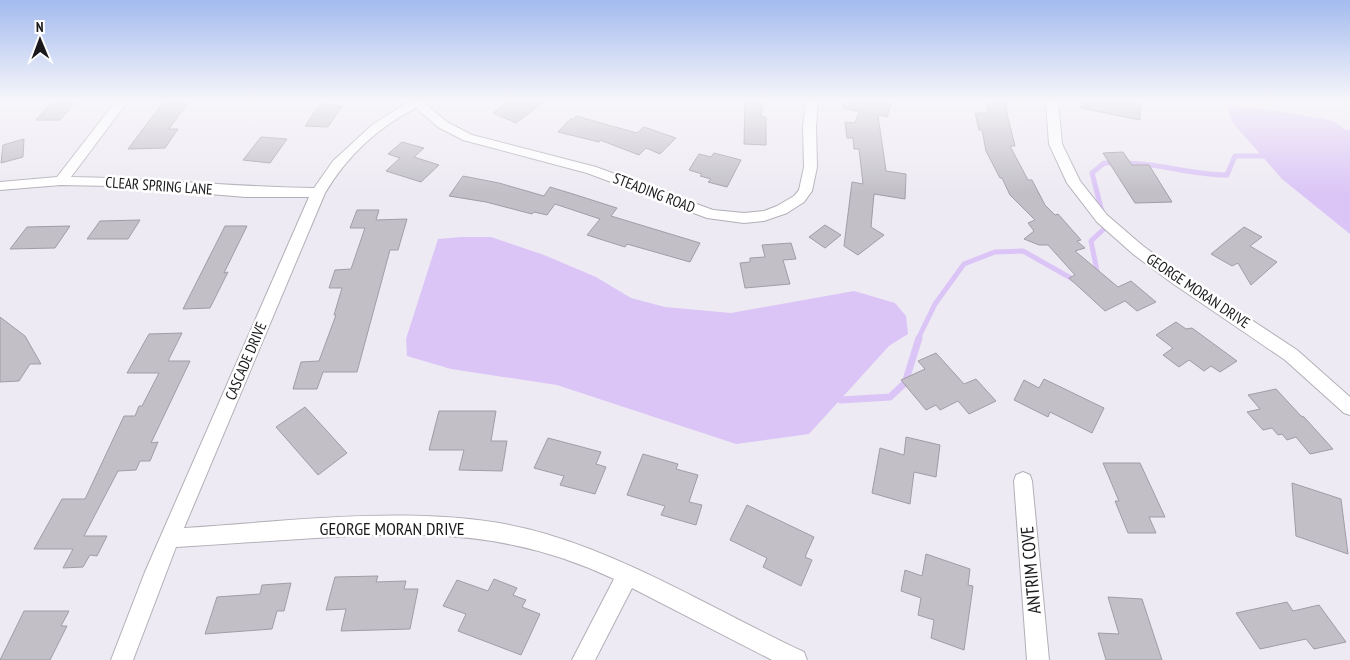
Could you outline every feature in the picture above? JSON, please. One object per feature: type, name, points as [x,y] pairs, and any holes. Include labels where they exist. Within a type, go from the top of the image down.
[{"type":"street","points":[[60,182],[98,132]]},
{"type":"street","name":"CASCADE DRIVE","points":[[122,660],[131,633],[170,538],[318,193],[331,170],[371,132]]},
{"type":"street","name":"STEADING ROAD","points":[[456,132],[461,135],[604,174],[701,212],[723,217],[746,218],[767,216],[786,208],[801,198],[809,185],[811,172],[808,132]]},
{"type":"street","name":"GEORGE MORAN DRIVE","points":[[1053,132],[1063,164],[1078,189],[1102,217],[1161,269],[1290,354],[1350,408]]},
{"type":"street","name":"CLEAR SPRING LANE","points":[[0,186],[60,182],[111,182],[246,192],[318,193]]},
{"type":"street","name":"ANTRIM COVE","points":[[1023,481],[1038,660]]},
{"type":"street","name":"GEORGE MORAN DRIVE","points":[[170,538],[384,525],[451,526],[515,535],[577,553],[628,574],[796,660]]},
{"type":"street","points":[[583,660],[628,574]]},
{"type":"shaded area","points":[[1241,132],[1350,132],[1350,234],[1282,179]]},
{"type":"shaded area","points":[[491,237],[544,255],[596,277],[631,298],[665,307],[731,313],[854,291],[895,303],[906,316],[908,334],[889,346],[809,434],[736,444],[557,385],[451,369],[407,356],[406,339],[438,239]]},
{"type":"building","points":[[141,132],[176,132],[165,148],[128,149]]},
{"type":"building","points":[[558,132],[658,132],[676,138],[660,154],[646,148],[639,155],[600,140],[599,142]]},
{"type":"building","points":[[744,132],[766,132],[766,145],[744,144]]},
{"type":"building","points":[[846,132],[880,132],[886,171],[906,174],[905,199],[874,194],[871,227],[884,235],[858,255],[844,246],[852,182],[863,184],[859,149],[854,149],[853,138],[847,138]]},
{"type":"building","points":[[982,132],[1011,132],[1015,146],[1010,146],[1028,180],[1032,180],[1045,205],[1055,215],[1058,214],[1081,240],[1077,241],[1085,248],[1075,251],[1118,287],[1131,281],[1156,302],[1137,311],[1125,301],[1105,311],[1069,278],[1075,275],[1048,245],[1039,245],[1024,239],[1034,231],[1028,223],[1035,220],[1010,195],[986,151]]},
{"type":"building","points":[[261,137],[287,139],[270,163],[243,160]]},
{"type":"building","points":[[24,139],[23,157],[1,163],[3,145]]},
{"type":"building","points":[[402,142],[424,148],[414,157],[439,165],[421,182],[386,171],[400,158],[388,154]]},
{"type":"building","points":[[1123,152],[1132,165],[1149,165],[1172,202],[1135,203],[1103,153]]},
{"type":"building","points":[[714,153],[741,160],[727,187],[708,182],[711,179],[689,170],[699,154],[711,157]]},
{"type":"building","points":[[463,176],[499,183],[544,196],[550,187],[617,208],[611,216],[700,243],[690,262],[627,244],[625,247],[587,235],[600,219],[555,204],[547,215],[534,212],[532,214],[486,202],[449,196]]},
{"type":"building","points":[[357,210],[379,210],[376,220],[407,219],[398,250],[390,250],[357,372],[323,372],[317,389],[293,389],[301,362],[319,361],[336,315],[334,315],[342,288],[329,288],[335,270],[351,269],[365,228],[350,228]]},
{"type":"building","points":[[140,220],[128,239],[87,239],[100,221]]},
{"type":"building","points":[[825,225],[841,235],[825,248],[809,237]]},
{"type":"building","points":[[70,226],[55,248],[10,249],[27,227]]},
{"type":"building","points":[[225,226],[247,226],[224,273],[228,272],[210,308],[183,309]]},
{"type":"building","points":[[1244,227],[1262,237],[1250,246],[1277,262],[1251,285],[1238,263],[1232,266],[1211,254]]},
{"type":"building","points":[[791,243],[796,259],[783,260],[790,284],[745,288],[740,263],[750,262],[750,258],[765,257],[762,245]]},
{"type":"building","points":[[0,317],[25,336],[41,364],[30,364],[19,381],[0,382]]},
{"type":"building","points":[[1176,322],[1186,329],[1192,328],[1237,361],[1220,372],[1211,366],[1204,371],[1189,360],[1179,367],[1163,355],[1173,348],[1156,335]]},
{"type":"building","points":[[182,333],[168,361],[190,361],[151,443],[158,442],[150,461],[140,461],[136,470],[118,471],[84,536],[107,536],[97,556],[90,555],[83,567],[63,568],[73,549],[34,549],[62,499],[85,499],[124,416],[135,416],[139,406],[142,406],[159,373],[127,373],[149,334]]},
{"type":"building","points":[[936,353],[964,384],[976,379],[996,401],[969,414],[958,401],[940,410],[936,405],[926,410],[901,380],[925,369],[918,361]]},
{"type":"building","points":[[1044,379],[1104,408],[1092,433],[1050,412],[1048,417],[1014,400],[1024,380],[1039,388]]},
{"type":"building","points":[[1276,389],[1333,449],[1310,454],[1296,437],[1287,440],[1282,434],[1278,435],[1272,428],[1263,430],[1247,412],[1260,409],[1248,395]]},
{"type":"building","points":[[305,407],[347,453],[318,475],[276,427]]},
{"type":"building","points":[[439,411],[496,411],[491,441],[507,441],[502,471],[459,470],[464,450],[429,450]]},
{"type":"building","points":[[906,437],[940,445],[936,477],[914,472],[910,504],[872,493],[880,448],[904,455]]},
{"type":"building","points":[[548,438],[601,452],[596,464],[606,467],[595,494],[560,485],[564,476],[534,468]]},
{"type":"building","points":[[643,454],[678,464],[676,469],[698,475],[689,502],[702,505],[696,525],[661,515],[665,506],[627,495]]},
{"type":"building","points":[[1103,463],[1140,463],[1165,517],[1149,517],[1156,533],[1128,533],[1115,501],[1119,501]]},
{"type":"building","points":[[1292,483],[1341,499],[1348,554],[1296,536]]},
{"type":"building","points":[[747,505],[814,537],[805,557],[812,560],[801,586],[763,567],[767,558],[730,540]]},
{"type":"building","points":[[926,554],[970,569],[968,585],[973,586],[964,650],[931,638],[934,620],[918,615],[921,598],[901,591],[905,570],[922,576]]},
{"type":"building","points":[[378,576],[376,582],[406,581],[404,589],[418,589],[410,629],[341,631],[346,609],[326,610],[335,577]]},
{"type":"building","points":[[494,579],[517,588],[513,595],[526,600],[522,607],[540,614],[521,655],[458,631],[466,614],[443,606],[457,580],[488,591]]},
{"type":"building","points":[[291,583],[284,611],[277,611],[272,629],[205,634],[217,597],[260,594],[262,585]]},
{"type":"building","points":[[1108,597],[1142,599],[1162,660],[1106,660],[1098,633],[1119,634]]},
{"type":"building","points":[[1287,602],[1293,611],[1319,605],[1346,642],[1314,649],[1306,639],[1260,649],[1236,613]]},
{"type":"building","points":[[24,611],[69,611],[61,626],[67,626],[50,660],[0,660]]},
{"type":"waterway","points":[[1124,163],[1227,175],[1235,156],[1269,156]]},
{"type":"waterway","points":[[1095,276],[1097,271],[1091,241],[1106,227],[1092,173],[1104,163],[1115,163]]},
{"type":"waterway","points":[[918,339],[935,304],[964,264],[995,252],[1023,251],[1076,281]]},
{"type":"waterway","points":[[841,400],[890,397],[905,383],[919,338]]}]
